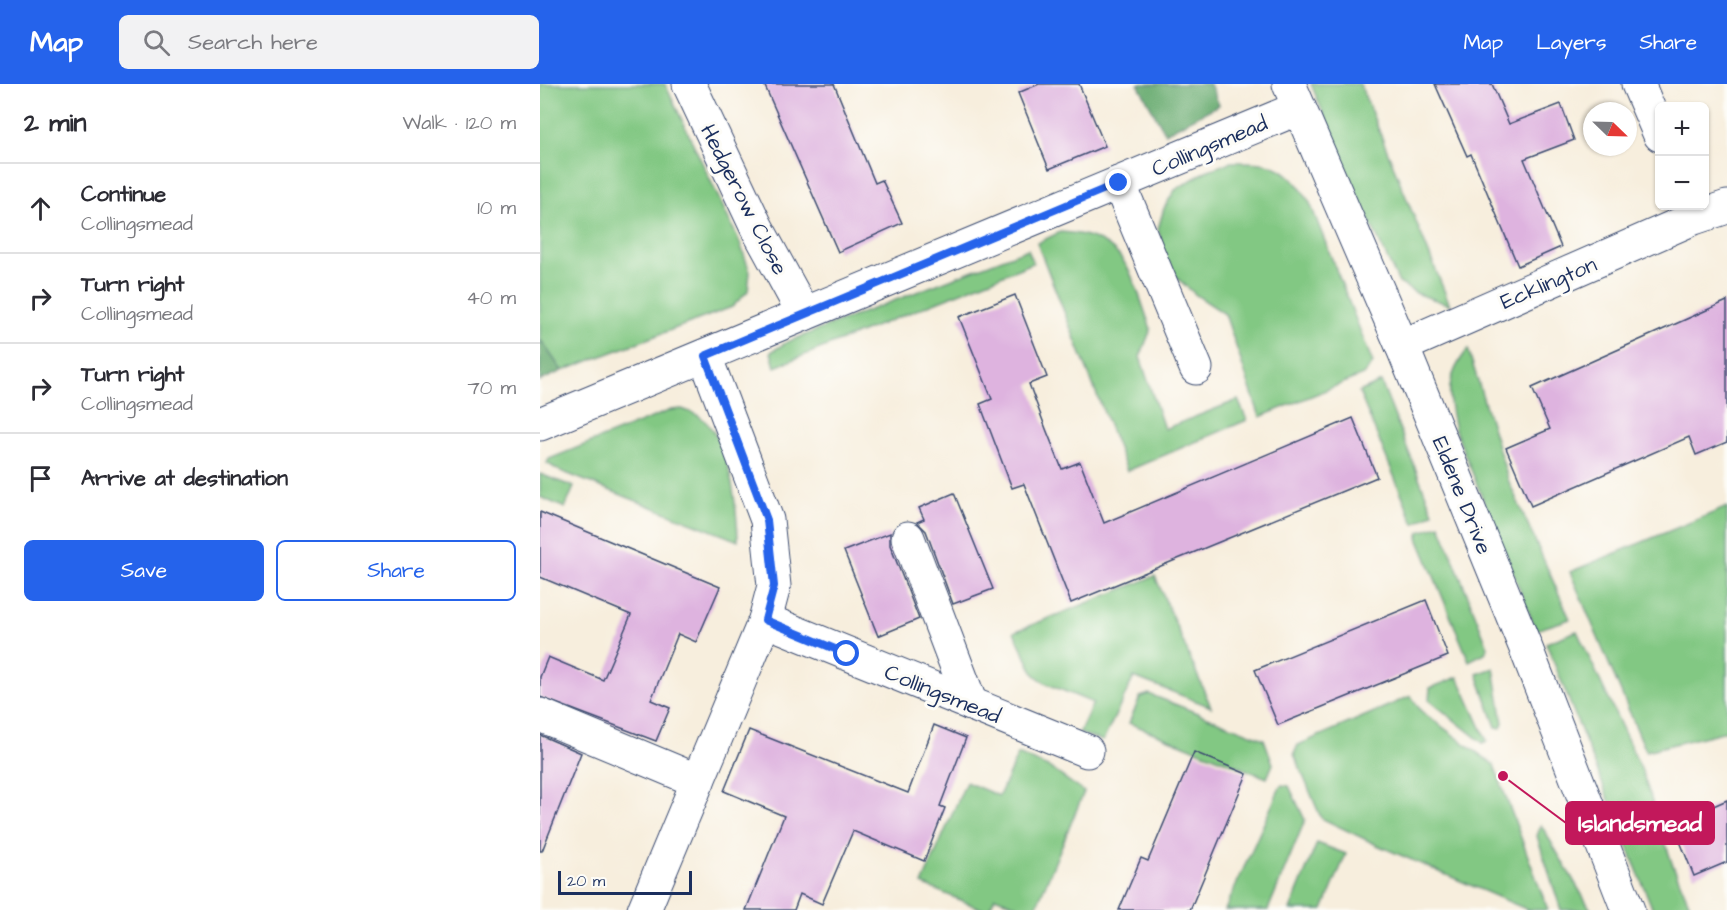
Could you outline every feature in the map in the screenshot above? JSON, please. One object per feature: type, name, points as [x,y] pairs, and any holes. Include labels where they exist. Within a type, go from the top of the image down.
[{"type":"street","name":"Hedgerow Close","points":[[689,84],[756,226],[804,314]]},
{"type":"street","points":[[1638,84],[1655,125]]},
{"type":"street","name":"Collingsmead","points":[[540,424],[1119,183],[1294,96]]},
{"type":"street","name":"Eldene Drive","points":[[1294,96],[1402,346],[1628,910]]},
{"type":"street","points":[[1119,183],[1196,368]]},
{"type":"street","name":"Ecklington","points":[[1402,346],[1692,212],[1727,207]]},
{"type":"street","points":[[644,910],[765,620],[774,586],[767,520],[705,356]]},
{"type":"street","points":[[908,538],[971,704]]},
{"type":"street","name":"Collingsmead","points":[[765,620],[1087,751]]},
{"type":"street","points":[[540,715],[698,781]]},
{"type":"green space","points":[[540,84],[665,84],[740,243],[750,272],[748,291],[732,307],[562,371],[540,339]]},
{"type":"green space","points":[[1138,84],[1210,84],[1219,105],[1165,133]]},
{"type":"green space","points":[[1311,84],[1360,84],[1450,305],[1418,294],[1399,283],[1359,199]]},
{"type":"green space","points":[[1231,162],[1258,163],[1278,168],[1287,174],[1302,191],[1310,203],[1373,363],[1363,375],[1260,417],[1225,314],[1196,295],[1177,278],[1165,256],[1158,229],[1164,208],[1175,190],[1206,171]]},
{"type":"green space","points":[[1060,232],[1083,235],[1100,241],[1124,261],[1138,291],[1151,329],[1140,357],[1164,429],[1238,400],[1247,420],[1127,471],[1037,243]]},
{"type":"green space","points":[[1028,249],[1033,263],[775,367],[771,352],[787,342]]},
{"type":"green space","points":[[540,339],[562,371],[540,381]]},
{"type":"green space","points":[[1468,349],[1509,482],[1570,619],[1536,630],[1455,430],[1450,397],[1451,379]]},
{"type":"green space","points":[[1381,382],[1433,513],[1414,524],[1359,392]]},
{"type":"green space","points":[[682,409],[699,416],[710,426],[725,456],[736,510],[738,541],[558,470],[547,463],[549,459],[671,410]]},
{"type":"green space","points":[[540,474],[574,487],[565,508],[540,497]]},
{"type":"green space","points":[[1727,507],[1727,731],[1646,751],[1570,572]]},
{"type":"green space","points":[[1440,525],[1488,647],[1485,653],[1469,661],[1418,538],[1420,532]]},
{"type":"green space","points":[[1155,576],[1211,707],[1134,677],[1103,741],[1079,733],[1093,703],[1045,683],[1034,674],[1014,632]]},
{"type":"green space","points":[[1577,631],[1642,771],[1672,863],[1692,910],[1653,910],[1546,643]]},
{"type":"green space","points":[[1494,668],[1503,723],[1501,728],[1496,727],[1477,674]]},
{"type":"green space","points":[[1458,677],[1487,741],[1483,743],[1429,700],[1430,688]]},
{"type":"green space","points":[[1149,694],[1264,739],[1273,764],[1267,778],[1129,723],[1140,697]]},
{"type":"green space","points":[[1411,696],[1421,711],[1494,765],[1548,910],[1528,910],[1377,845],[1321,818],[1294,754],[1298,745]]},
{"type":"green space","points":[[1018,754],[1050,768],[1084,792],[1035,910],[1028,910],[995,897],[989,910],[984,910],[922,884],[966,782],[999,796]]},
{"type":"green space","points":[[1281,785],[1289,786],[1305,820],[1268,910],[1225,910]]},
{"type":"green space","points":[[1541,825],[1591,910],[1561,910],[1537,836]]},
{"type":"green space","points":[[1317,843],[1346,854],[1323,910],[1290,910]]},
{"type":"building","points":[[764,84],[834,84],[875,183],[882,180],[902,223],[838,252]]},
{"type":"building","points":[[1039,84],[1079,84],[1105,146],[1049,169],[1018,93]]},
{"type":"building","points":[[1435,84],[1492,84],[1509,124],[1561,104],[1574,140],[1524,159],[1561,247],[1518,266],[1471,154],[1467,156]]},
{"type":"building","points":[[1015,295],[1047,377],[1029,384],[1046,429],[1062,469],[1080,462],[1104,523],[1353,418],[1377,477],[1071,603],[1024,484],[1012,488],[980,404],[992,399],[959,317]]},
{"type":"building","points":[[1727,301],[1727,442],[1696,455],[1689,437],[1531,506],[1506,448],[1550,429],[1532,388]]},
{"type":"building","points":[[954,493],[993,589],[953,604],[926,531],[917,522],[924,519],[919,508]]},
{"type":"building","points":[[540,512],[720,587],[696,642],[678,634],[651,700],[670,708],[656,741],[540,697],[540,677],[548,657],[603,680],[631,615],[540,577]]},
{"type":"building","points":[[890,533],[890,545],[919,619],[878,636],[844,551]]},
{"type":"building","points":[[1426,600],[1448,656],[1278,725],[1255,670]]},
{"type":"building","points":[[934,725],[966,738],[940,806],[945,808],[924,861],[853,831],[822,904],[800,894],[794,910],[746,910],[784,816],[724,791],[749,730],[908,793]]},
{"type":"building","points":[[540,735],[581,753],[542,851],[540,851]]},
{"type":"building","points":[[1194,752],[1247,774],[1190,910],[1119,910],[1141,858],[1148,861]]},
{"type":"building","points":[[1727,800],[1727,862],[1694,876],[1673,824]]},
{"type":"place","name":"Islandsmead","points":[[1503,776]]},
{"type":"route","points":[[847,654],[765,620],[774,586],[767,520],[738,438],[705,356],[1119,183]]}]
